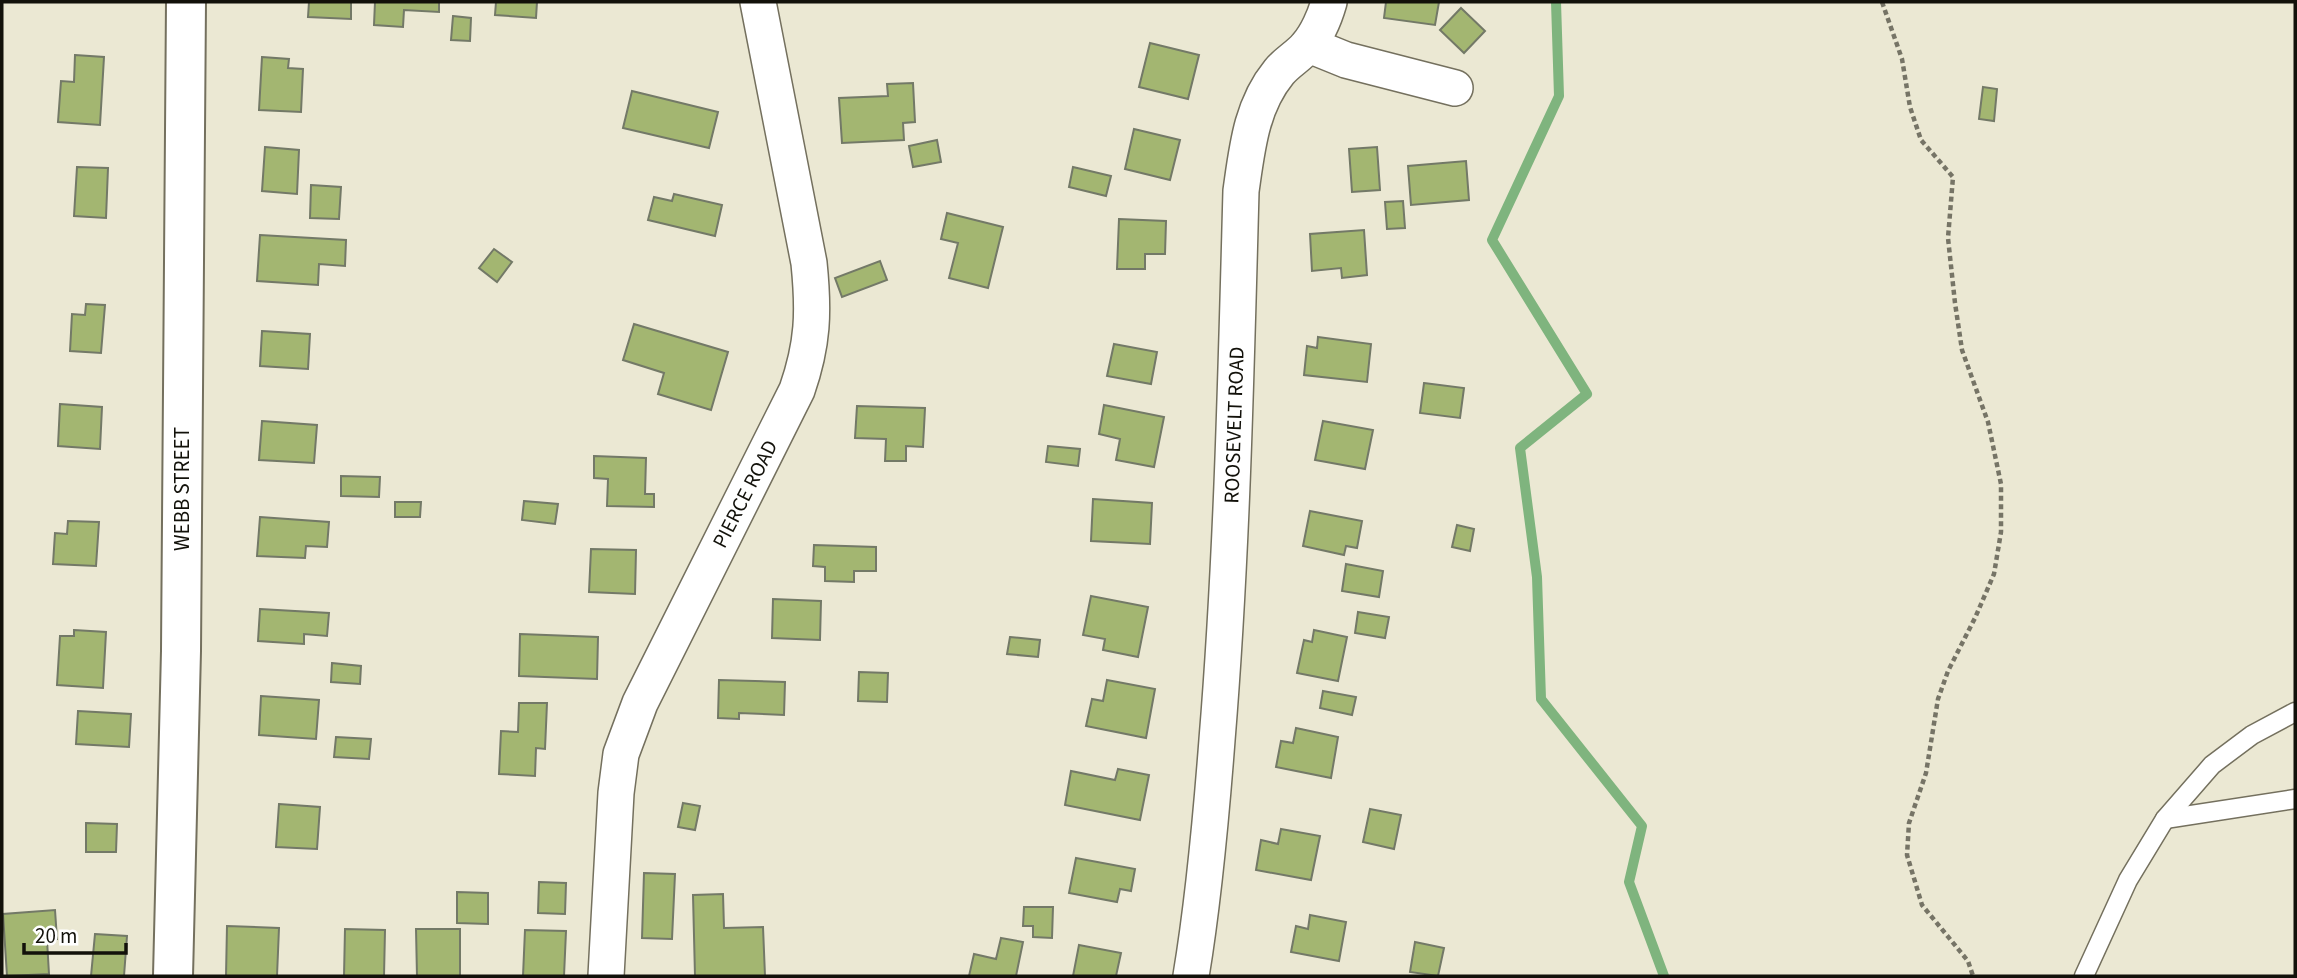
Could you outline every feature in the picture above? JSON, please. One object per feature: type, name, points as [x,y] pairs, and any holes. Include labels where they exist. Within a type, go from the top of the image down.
[{"type":"street","name":"WEBB STREET","points":[[173,976],[181,651],[186,2]]},
{"type":"street","name":"PIERCE ROAD","points":[[606,976],[616,793],[626,737],[639,703],[797,390],[811,342],[809,263],[758,2]]},
{"type":"street","points":[[1329,2],[1309,45],[1346,60],[1455,88]]},
{"type":"street","name":"ROOSEVELT ROAD","points":[[1191,976],[1208,863],[1230,558],[1241,191],[1248,138],[1260,101],[1279,71],[1309,45]]},
{"type":"lane","points":[[2084,976],[2128,880],[2165,819],[2212,765],[2252,735],[2295,712]]},
{"type":"lane","points":[[2165,819],[2295,799]]},
{"type":"path","points":[[1882,2],[1902,59],[1910,107],[1921,140],[1953,177],[1948,238],[1962,350],[1988,422],[2001,484],[2001,532],[1994,574],[1948,671],[1938,699],[1926,773],[1909,823],[1907,855],[1922,905],[1968,961],[1973,976]]},
{"type":"building","points":[[309,2],[351,2],[351,19],[308,17]]},
{"type":"building","points":[[375,2],[439,2],[439,12],[404,10],[403,27],[374,25]]},
{"type":"building","points":[[496,2],[537,2],[536,18],[495,15]]},
{"type":"building","points":[[1386,2],[1439,2],[1435,25],[1384,18]]},
{"type":"building","points":[[1461,8],[1485,31],[1464,53],[1440,30]]},
{"type":"building","points":[[453,16],[471,18],[470,41],[451,40]]},
{"type":"building","points":[[1150,43],[1199,55],[1188,99],[1139,87]]},
{"type":"building","points":[[75,55],[104,57],[100,125],[58,122],[61,81],[74,82]]},
{"type":"building","points":[[262,57],[289,59],[288,68],[303,69],[301,112],[259,110]]},
{"type":"building","points":[[913,83],[915,122],[903,123],[904,140],[842,143],[839,98],[888,96],[887,84]]},
{"type":"building","points":[[1983,87],[1997,89],[1994,121],[1979,119]]},
{"type":"building","points":[[632,91],[718,112],[709,148],[623,128]]},
{"type":"building","points":[[1134,129],[1180,140],[1170,180],[1125,169]]},
{"type":"building","points":[[937,140],[941,162],[913,167],[909,146]]},
{"type":"building","points":[[265,147],[299,150],[297,194],[262,191]]},
{"type":"building","points":[[1377,147],[1380,190],[1352,192],[1349,149]]},
{"type":"building","points":[[1466,161],[1469,200],[1411,205],[1408,166]]},
{"type":"building","points":[[77,167],[108,168],[106,218],[74,216]]},
{"type":"building","points":[[1073,167],[1111,176],[1106,196],[1069,187]]},
{"type":"building","points":[[311,185],[341,187],[339,219],[310,218]]},
{"type":"building","points":[[674,194],[722,205],[715,236],[648,220],[654,197],[672,201]]},
{"type":"building","points":[[1403,201],[1405,228],[1387,229],[1385,202]]},
{"type":"building","points":[[947,213],[1003,227],[988,288],[949,278],[958,243],[941,239]]},
{"type":"building","points":[[1119,219],[1166,221],[1165,254],[1145,254],[1145,269],[1117,269]]},
{"type":"building","points":[[1364,230],[1367,275],[1342,278],[1341,268],[1312,271],[1310,234]]},
{"type":"building","points":[[260,235],[346,240],[345,266],[319,264],[318,285],[257,281]]},
{"type":"building","points":[[494,249],[512,262],[497,282],[479,268]]},
{"type":"building","points":[[880,261],[887,280],[842,297],[835,278]]},
{"type":"building","points":[[86,304],[105,305],[101,353],[70,351],[72,314],[85,315]]},
{"type":"building","points":[[634,324],[728,352],[711,410],[658,394],[664,373],[623,360]]},
{"type":"building","points":[[262,331],[310,334],[308,369],[260,366]]},
{"type":"building","points":[[1318,337],[1371,344],[1367,382],[1304,375],[1307,346],[1317,348]]},
{"type":"building","points":[[1114,344],[1157,352],[1151,384],[1107,376]]},
{"type":"building","points":[[1424,383],[1464,388],[1460,418],[1420,413]]},
{"type":"building","points":[[60,404],[102,407],[100,449],[58,446]]},
{"type":"building","points":[[1104,405],[1164,417],[1154,467],[1116,460],[1120,439],[1099,434]]},
{"type":"building","points":[[857,406],[925,408],[923,447],[906,446],[906,461],[885,461],[886,439],[855,438]]},
{"type":"building","points":[[262,421],[317,425],[314,463],[259,460]]},
{"type":"building","points":[[1323,421],[1373,430],[1365,469],[1315,460]]},
{"type":"building","points":[[1048,446],[1080,449],[1078,466],[1046,462]]},
{"type":"building","points":[[594,456],[646,458],[645,494],[654,494],[654,507],[607,506],[608,479],[594,478]]},
{"type":"building","points":[[341,476],[380,477],[379,497],[341,496]]},
{"type":"building","points":[[1093,499],[1152,503],[1150,544],[1091,541]]},
{"type":"building","points":[[524,501],[558,504],[555,524],[522,520]]},
{"type":"building","points":[[395,502],[421,502],[420,517],[395,517]]},
{"type":"building","points":[[1310,511],[1362,521],[1357,548],[1346,546],[1344,555],[1303,546]]},
{"type":"building","points":[[260,517],[329,522],[327,547],[306,546],[305,558],[257,556]]},
{"type":"building","points":[[68,521],[99,522],[96,566],[53,564],[55,533],[67,534]]},
{"type":"building","points":[[1457,525],[1474,529],[1470,551],[1452,547]]},
{"type":"building","points":[[814,545],[876,547],[876,571],[854,571],[854,582],[825,581],[825,567],[813,566]]},
{"type":"building","points":[[591,549],[636,550],[635,594],[589,592]]},
{"type":"building","points":[[1346,564],[1383,571],[1379,597],[1342,591]]},
{"type":"building","points":[[1091,596],[1148,607],[1138,657],[1103,650],[1105,639],[1083,635]]},
{"type":"building","points":[[773,599],[821,601],[820,640],[772,638]]},
{"type":"building","points":[[260,609],[329,613],[327,636],[304,634],[304,644],[258,641]]},
{"type":"building","points":[[1358,612],[1389,617],[1385,638],[1355,633]]},
{"type":"building","points":[[74,630],[106,632],[103,688],[57,685],[60,636],[74,636]]},
{"type":"building","points":[[1314,630],[1347,637],[1338,681],[1297,673],[1304,640],[1312,642]]},
{"type":"building","points":[[520,634],[598,637],[597,679],[519,676]]},
{"type":"building","points":[[1010,637],[1040,640],[1038,657],[1007,654]]},
{"type":"building","points":[[332,663],[361,666],[360,684],[331,682]]},
{"type":"building","points":[[859,672],[888,673],[887,702],[858,701]]},
{"type":"building","points":[[719,680],[785,682],[784,715],[739,713],[739,719],[718,718]]},
{"type":"building","points":[[1107,680],[1155,689],[1146,738],[1086,726],[1092,699],[1103,701]]},
{"type":"building","points":[[1323,691],[1356,697],[1352,715],[1320,708]]},
{"type":"building","points":[[261,696],[319,700],[316,739],[259,735]]},
{"type":"building","points":[[519,703],[547,703],[545,749],[536,748],[535,776],[499,774],[501,731],[518,732]]},
{"type":"building","points":[[78,711],[131,714],[129,747],[76,744]]},
{"type":"building","points":[[1296,728],[1338,737],[1331,778],[1276,767],[1281,741],[1293,743]]},
{"type":"building","points":[[336,737],[371,739],[369,759],[334,757]]},
{"type":"building","points":[[1118,769],[1149,775],[1140,820],[1065,805],[1071,771],[1115,780]]},
{"type":"building","points":[[683,803],[700,806],[695,830],[678,827]]},
{"type":"building","points":[[279,804],[320,807],[317,849],[276,847]]},
{"type":"building","points":[[1370,809],[1401,815],[1394,849],[1363,842]]},
{"type":"building","points":[[86,823],[117,824],[116,852],[86,852]]},
{"type":"building","points":[[1281,829],[1320,836],[1311,880],[1256,870],[1261,840],[1278,844]]},
{"type":"building","points":[[1076,858],[1135,869],[1131,891],[1120,889],[1117,902],[1069,893]]},
{"type":"building","points":[[644,873],[675,874],[672,939],[642,938]]},
{"type":"building","points":[[539,882],[566,883],[565,914],[538,913]]},
{"type":"building","points":[[457,892],[488,893],[488,924],[457,923]]},
{"type":"building","points":[[723,894],[724,928],[763,927],[765,976],[695,976],[693,895]]},
{"type":"building","points":[[1024,907],[1053,907],[1052,938],[1033,937],[1033,926],[1023,926]]},
{"type":"building","points":[[55,910],[57,939],[47,940],[49,974],[7,976],[3,914]]},
{"type":"building","points":[[1310,915],[1346,922],[1339,961],[1291,952],[1296,926],[1308,929]]},
{"type":"building","points":[[227,926],[279,928],[277,976],[226,976]]},
{"type":"building","points":[[345,929],[385,930],[384,976],[344,976]]},
{"type":"building","points":[[416,929],[460,929],[460,976],[417,976]]},
{"type":"building","points":[[525,930],[566,931],[564,976],[523,976]]},
{"type":"building","points":[[95,934],[127,936],[124,976],[91,976]]},
{"type":"building","points":[[1001,938],[1023,942],[1016,976],[969,976],[974,954],[996,959]]},
{"type":"building","points":[[1415,942],[1444,948],[1438,976],[1410,972]]},
{"type":"building","points":[[1079,945],[1121,953],[1116,976],[1073,976]]},
{"type":"waterway","points":[[1556,2],[1559,96],[1492,240],[1587,394],[1520,448],[1537,577],[1541,699],[1642,826],[1629,882],[1664,976]]}]
